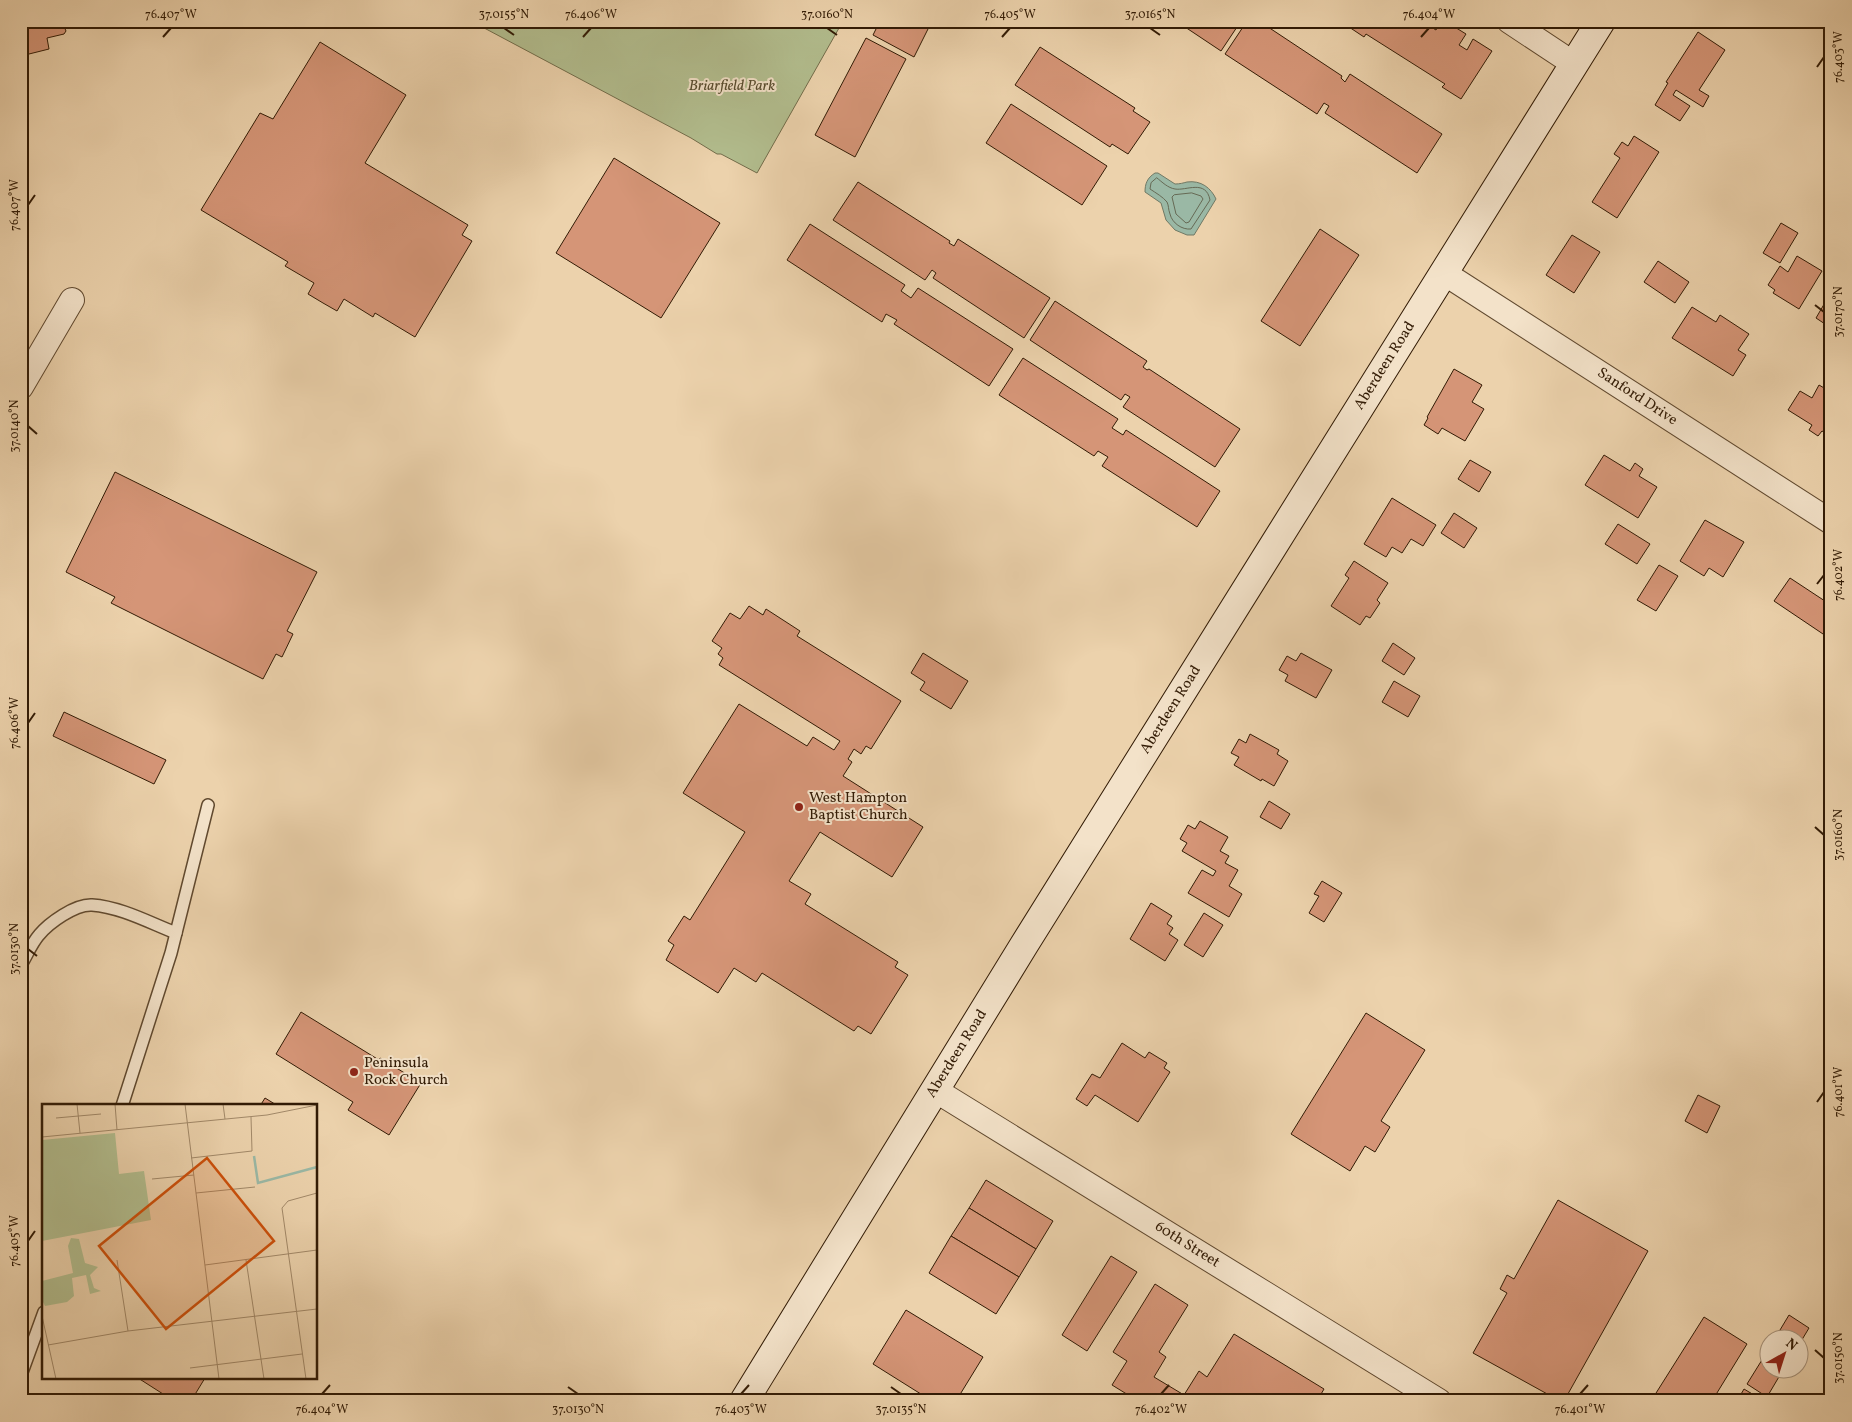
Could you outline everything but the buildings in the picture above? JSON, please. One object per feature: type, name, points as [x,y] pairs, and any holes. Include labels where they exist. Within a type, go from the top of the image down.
[{"type":"main road","name":"Aberdeen Road","points":[[744,1401],[935,1090],[1601,21]]},
{"type":"street","points":[[1509,21],[1574,64]]},
{"type":"street","name":"Sanford Drive","points":[[1444,273],[1831,522]]},
{"type":"street","points":[[21,387],[72,300]]},
{"type":"street","name":"60th Street","points":[[935,1090],[1406,1392],[1439,1401]]},
{"type":"lane","points":[[123,1104],[176,933],[208,805]]},
{"type":"lane","points":[[21,964],[38,936],[50,924],[67,913],[90,905],[113,909],[176,933]]},
{"type":"lane","points":[[21,1375],[42,1317]]},
{"type":"green space","name":"Briarfield Park","points":[[471,21],[843,21],[757,173],[721,154],[717,154],[691,138]]},
{"type":"water","points":[[1155,173],[1175,184],[1197,182],[1208,188],[1214,195],[1216,199],[1194,235],[1187,235],[1175,230],[1166,220],[1161,203],[1145,192],[1147,181]]},
{"type":"place","name":"West Hampton Baptist Church","points":[[799,807]]},
{"type":"place","name":"Peninsula Rock Church","points":[[354,1072]]}]
